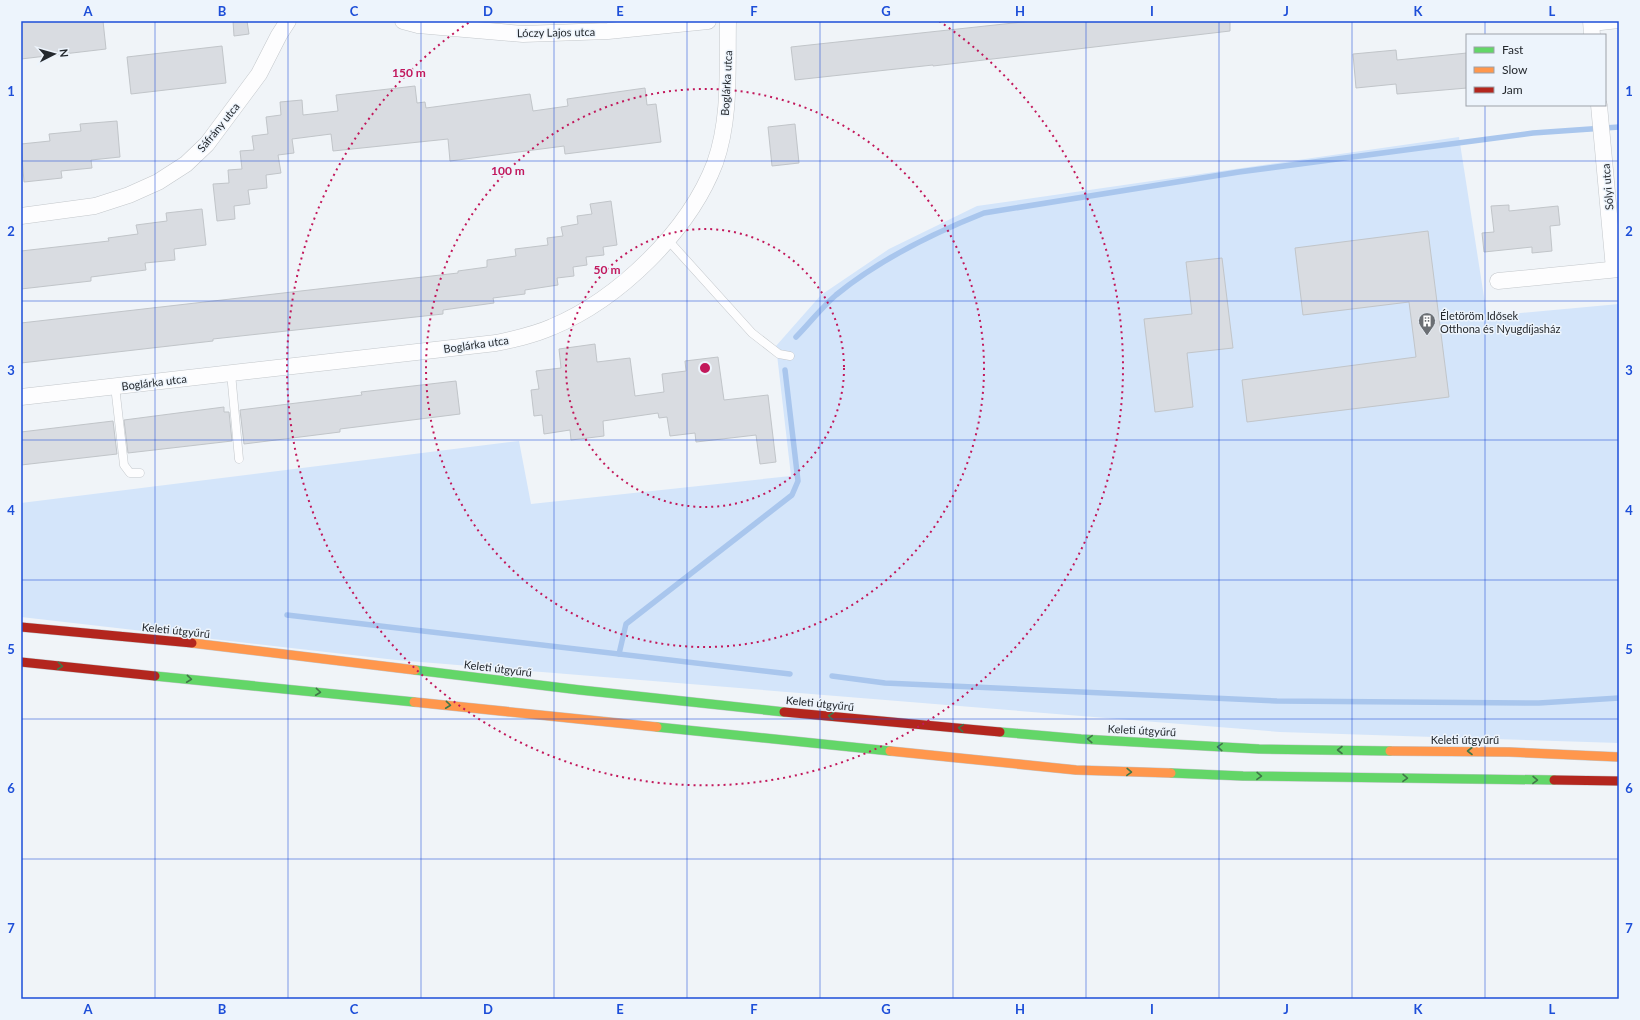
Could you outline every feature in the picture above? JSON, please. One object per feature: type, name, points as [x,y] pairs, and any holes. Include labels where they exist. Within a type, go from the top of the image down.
[{"type":"main road","name":"Keleti útgyűrű","points":[[21,627],[190,643],[596,692],[853,719],[1081,739],[1259,750],[1509,752],[1619,757]]},
{"type":"main road","points":[[21,662],[1076,770],[1243,776],[1619,781]]},
{"type":"main road","points":[[1562,754],[1619,749]]},
{"type":"street","name":"Sáfrány utca","points":[[21,216],[95,206],[129,195],[158,182],[186,164],[207,144],[259,74],[288,21]]},
{"type":"street","name":"Lóczy Lajos utca","points":[[403,21],[418,25],[523,34],[608,31],[708,21]]},
{"type":"street","name":"Boglárka utca","points":[[21,397],[496,343],[525,336],[552,327],[569,319],[624,283],[648,262],[668,240],[685,217],[702,188],[715,162],[722,132],[728,92],[728,21]]},
{"type":"street","name":"Sólyi utca","points":[[1498,281],[1616,269],[1599,109]]},
{"type":"lane","points":[[1592,28],[1619,24]]},
{"type":"lane","points":[[668,240],[752,333],[779,354],[790,356]]},
{"type":"lane","points":[[231,373],[239,459]]},
{"type":"lane","points":[[114,386],[124,465],[130,473],[140,473]]},
{"type":"shaded area","points":[[1459,137],[1487,316],[1619,304],[1619,743],[1280,732],[396,660],[21,617],[21,503],[519,441],[531,504],[791,476],[776,346],[821,295],[889,249],[977,206]]},
{"type":"building","points":[[21,21],[103,21],[106,49],[21,59]]},
{"type":"building","points":[[233,21],[247,21],[249,34],[234,36]]},
{"type":"building","points":[[1032,21],[1230,21],[1230,31],[933,66],[795,80],[791,47]]},
{"type":"building","points":[[222,46],[226,83],[131,94],[127,57]]},
{"type":"building","points":[[1396,50],[1397,60],[1466,53],[1466,88],[1397,94],[1396,84],[1356,88],[1353,54]]},
{"type":"building","points":[[415,86],[417,103],[425,102],[426,108],[530,94],[533,111],[568,106],[567,99],[645,88],[647,105],[656,104],[661,142],[565,154],[564,146],[450,161],[448,139],[333,151],[331,134],[292,139],[294,153],[278,155],[281,173],[266,175],[267,188],[248,190],[250,204],[234,206],[235,219],[217,221],[213,184],[229,183],[228,170],[242,169],[240,151],[254,150],[252,136],[268,134],[266,117],[281,115],[280,102],[302,100],[303,115],[338,111],[336,95]]},
{"type":"building","points":[[117,121],[120,157],[91,160],[92,168],[61,171],[62,178],[24,182],[21,144],[50,141],[49,134],[81,131],[80,124]]},
{"type":"building","points":[[795,124],[799,163],[772,166],[768,127]]},
{"type":"building","points":[[611,201],[617,245],[603,247],[604,255],[586,257],[587,265],[573,267],[574,276],[557,278],[558,285],[525,290],[525,294],[493,298],[494,303],[443,310],[443,314],[213,339],[213,341],[21,363],[21,323],[458,273],[458,271],[487,267],[487,260],[516,256],[515,249],[548,245],[547,238],[563,236],[561,227],[578,224],[577,216],[592,214],[590,204]]},
{"type":"building","points":[[1509,205],[1509,211],[1558,206],[1560,225],[1550,226],[1552,251],[1532,253],[1532,247],[1484,252],[1482,233],[1494,232],[1491,206]]},
{"type":"building","points":[[202,209],[206,245],[174,249],[175,260],[145,263],[146,270],[91,277],[91,281],[21,289],[21,251],[109,241],[108,238],[138,234],[136,225],[167,221],[166,213]]},
{"type":"building","name":"Életöröm Idősek Otthona és Nyugdíjasház","points":[[1428,231],[1449,397],[1247,422],[1242,380],[1416,357],[1409,302],[1303,315],[1295,248]]},
{"type":"building","points":[[1222,258],[1233,348],[1187,353],[1193,407],[1155,412],[1144,319],[1192,314],[1186,262]]},
{"type":"building","points":[[595,344],[597,362],[630,358],[635,396],[664,392],[662,374],[686,371],[685,361],[718,357],[724,400],[768,395],[776,462],[760,464],[756,435],[696,442],[695,433],[670,436],[667,417],[659,418],[658,413],[603,421],[604,436],[571,440],[570,430],[544,434],[542,415],[534,416],[531,390],[539,389],[536,371],[561,368],[559,349]]},
{"type":"building","points":[[456,381],[460,414],[340,429],[340,432],[244,444],[240,410],[362,395],[361,392]]},
{"type":"building","points":[[224,407],[224,412],[229,412],[232,441],[128,453],[124,420]]},
{"type":"building","points":[[113,421],[117,454],[21,465],[21,432]]},
{"type":"waterway","points":[[796,337],[836,295],[870,270],[907,248],[984,213],[1239,172],[1533,133],[1619,127]]},
{"type":"waterway","points":[[619,654],[626,624],[792,495],[798,481],[785,370]]},
{"type":"waterway","points":[[287,615],[790,674]]},
{"type":"waterway","points":[[832,676],[885,683],[1277,701],[1539,703],[1619,698]]},
{"type":"traffic: fast","points":[[415,670],[580,690],[784,712]]},
{"type":"traffic: fast","points":[[155,676],[414,702]]},
{"type":"traffic: fast","points":[[657,727],[890,751]]},
{"type":"traffic: fast","points":[[1000,732],[1081,739],[1259,749],[1390,751]]},
{"type":"traffic: fast","points":[[1171,773],[1243,776],[1554,780]]},
{"type":"traffic: slow","points":[[192,643],[415,670]]},
{"type":"traffic: slow","points":[[414,702],[657,727]]},
{"type":"traffic: slow","points":[[890,751],[1076,770],[1171,773]]},
{"type":"traffic: slow","points":[[1390,751],[1509,752],[1619,757]]},
{"type":"traffic: jam","points":[[21,627],[192,643]]},
{"type":"traffic: jam","points":[[21,662],[155,676]]},
{"type":"traffic: jam","points":[[784,712],[1000,732]]},
{"type":"traffic: jam","points":[[1554,780],[1619,781]]},
{"type":"place","name":"Életöröm Idősek Otthona és Nyugdíjasház","points":[[1427,336]]}]
